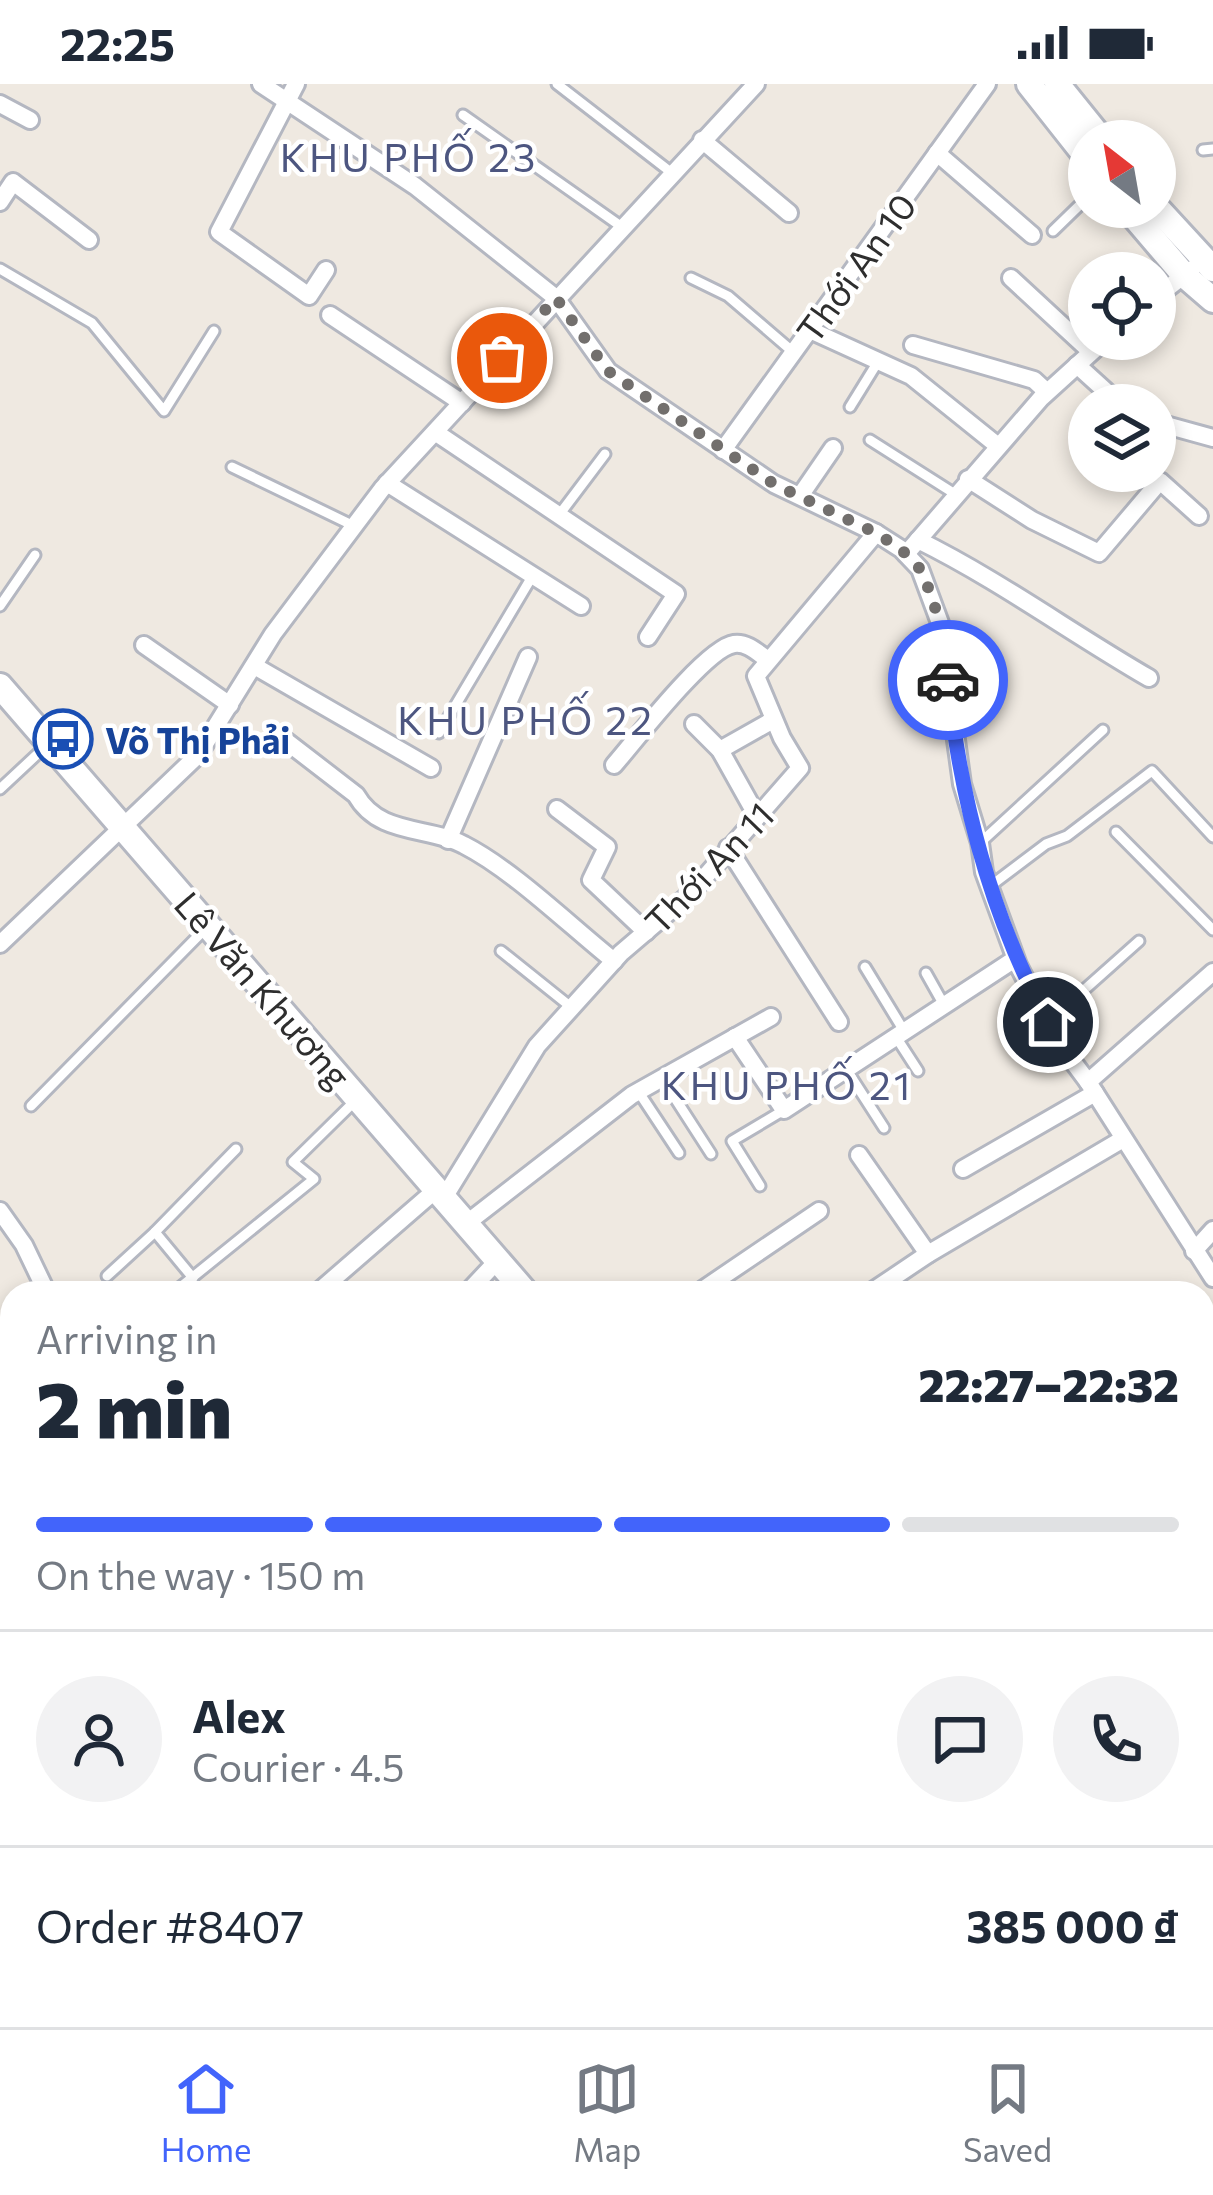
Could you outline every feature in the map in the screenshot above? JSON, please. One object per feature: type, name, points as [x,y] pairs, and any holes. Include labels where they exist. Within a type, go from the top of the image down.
[{"type":"main road","points":[[1029,84],[1068,133]]},
{"type":"main road","points":[[1057,84],[1085,120]]},
{"type":"main road","points":[[1154,228],[1204,265]]},
{"type":"main road","points":[[1173,228],[1204,265],[1213,301]]},
{"type":"main road","name":"Lê Văn Khương","points":[[0,686],[516,1281]]},
{"type":"street","points":[[261,84],[292,92],[415,186],[556,298],[608,371],[723,450],[774,484],[1002,585],[1072,634],[1149,678]]},
{"type":"street","name":"Thới An 10","points":[[723,450],[988,84]]},
{"type":"street","points":[[1,941],[198,755],[274,634],[387,483],[754,85]]},
{"type":"street","points":[[292,92],[219,232],[309,296],[326,271]]},
{"type":"street","points":[[0,104],[29,120]]},
{"type":"street","points":[[703,140],[789,213]]},
{"type":"street","points":[[938,153],[1032,235]]},
{"type":"street","points":[[0,202],[13,182],[89,240]]},
{"type":"street","points":[[1176,284],[1204,265]]},
{"type":"street","points":[[1012,278],[1068,340]]},
{"type":"street","points":[[330,315],[462,403]]},
{"type":"street","points":[[810,330],[911,376],[998,446]]},
{"type":"street","points":[[913,345],[1034,380],[1047,392]]},
{"type":"street","points":[[912,547],[1047,392],[1082,360]]},
{"type":"street","points":[[1086,360],[1104,384]]},
{"type":"street","points":[[1176,428],[1213,438]]},
{"type":"street","points":[[434,432],[676,594],[648,637]]},
{"type":"street","points":[[800,496],[833,448]]},
{"type":"street","points":[[968,479],[1032,520],[1099,553],[1143,492]]},
{"type":"street","points":[[387,483],[580,606]]},
{"type":"street","points":[[1173,492],[1199,516]]},
{"type":"street","points":[[614,766],[676,692],[726,647],[746,645],[768,660],[876,533]]},
{"type":"street","points":[[912,547],[940,623],[962,784],[989,886],[1016,959],[1048,1022],[1213,1278]]},
{"type":"street","points":[[144,645],[230,705]]},
{"type":"street","points":[[448,840],[528,658]]},
{"type":"street","name":"Thới An 11","points":[[332,1281],[442,1192],[537,1046],[614,961],[690,894],[800,768],[773,720],[756,676],[768,660]]},
{"type":"street","points":[[256,667],[431,768]]},
{"type":"street","points":[[720,749],[773,720]]},
{"type":"street","points":[[694,724],[720,749],[757,816]]},
{"type":"street","points":[[286,741],[348,788],[362,807],[402,830],[462,843],[614,961]]},
{"type":"street","points":[[556,809],[605,844],[607,851],[591,880],[646,932]]},
{"type":"street","points":[[728,848],[839,1022]]},
{"type":"street","points":[[735,1037],[784,1110],[1016,959]]},
{"type":"street","points":[[963,1169],[1091,1087],[1213,972]]},
{"type":"street","points":[[467,1223],[638,1091],[771,1017]]},
{"type":"street","points":[[888,1281],[1124,1138]]},
{"type":"street","points":[[859,1155],[928,1254]]},
{"type":"street","points":[[0,1210],[41,1281]]},
{"type":"street","points":[[716,1281],[820,1211]]},
{"type":"street","points":[[1194,1251],[1213,1230]]},
{"type":"street","points":[[478,1281],[499,1259]]},
{"type":"lane","points":[[557,84],[672,173]]},
{"type":"lane","points":[[463,115],[622,227]]},
{"type":"lane","points":[[1053,231],[1068,216]]},
{"type":"lane","points":[[0,269],[92,323],[164,410],[214,331]]},
{"type":"lane","points":[[691,278],[728,296],[794,352]]},
{"type":"lane","points":[[850,407],[879,360]]},
{"type":"lane","points":[[870,440],[955,494]]},
{"type":"lane","points":[[559,514],[605,454]]},
{"type":"lane","points":[[232,467],[354,526]]},
{"type":"lane","points":[[0,606],[35,556]]},
{"type":"lane","points":[[439,733],[532,575]]},
{"type":"lane","points":[[980,843],[1103,730]]},
{"type":"lane","points":[[0,789],[50,742]]},
{"type":"lane","points":[[989,886],[1046,844],[1067,836],[1152,771],[1213,837]]},
{"type":"lane","points":[[1116,832],[1213,931]]},
{"type":"lane","points":[[31,1106],[209,926]]},
{"type":"lane","points":[[1048,1022],[1139,941]]},
{"type":"lane","points":[[501,951],[571,1007]]},
{"type":"lane","points":[[866,968],[918,1071]]},
{"type":"lane","points":[[926,973],[944,1005]]},
{"type":"lane","points":[[846,1070],[884,1128]]},
{"type":"lane","points":[[662,1078],[711,1154]]},
{"type":"lane","points":[[638,1091],[680,1153]]},
{"type":"lane","points":[[189,1281],[314,1179],[293,1162],[358,1097]]},
{"type":"lane","points":[[760,1186],[732,1142],[784,1110]]},
{"type":"lane","points":[[107,1276],[236,1149]]},
{"type":"lane","points":[[154,1232],[193,1278]]},
{"type":"way so far","points":[[502,358],[556,298],[608,371],[774,484],[901,549],[920,569],[930,592],[948,680]]},
{"type":"place","name":"Võ Thị Phải","points":[[63,739]]},
{"type":"district","name":"KHU PHỐ 23","points":[[409,156]]},
{"type":"district","name":"KHU PHỐ 22","points":[[526,719]]},
{"type":"district","name":"KHU PHỐ 21","points":[[787,1084]]},
{"type":"route","points":[[948,680],[953,738],[984,872],[1018,965],[1048,1022]]}]
